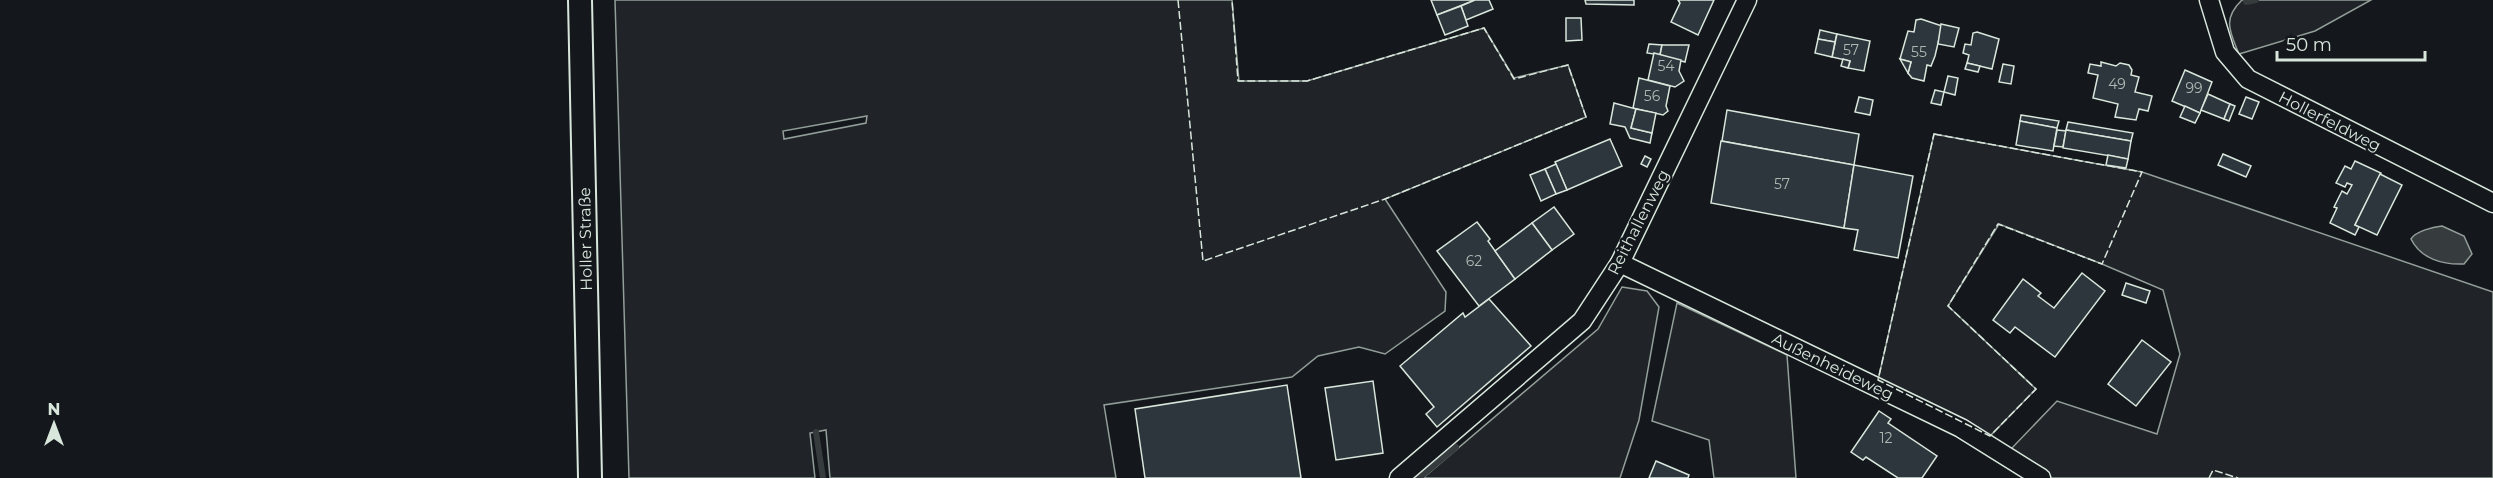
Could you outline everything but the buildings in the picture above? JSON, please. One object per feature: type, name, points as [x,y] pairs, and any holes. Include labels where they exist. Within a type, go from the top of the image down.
[{"type":"street","name":"Holler Straße","points":[[580,0],[590,478]]},
{"type":"street","name":"Reithallenweg","points":[[1399,478],[1582,321],[1620,263],[1747,0]]},
{"type":"street","name":"Hollerfeldweg","points":[[2209,0],[2224,52],[2248,79],[2493,203]]},
{"type":"street","name":"Außenheideweg","points":[[1620,263],[1961,428],[2041,478]]},
{"type":"shaded area","points":[[615,0],[1232,0],[1239,81],[1307,81],[1484,28],[1514,78],[1568,65],[1586,117],[1385,199],[1446,292],[1445,311],[1385,354],[1359,347],[1318,356],[1292,377],[1104,405],[1116,478],[830,478],[826,430],[810,433],[815,478],[629,478]],"holes":[[[867,116],[866,123],[784,139],[783,131]]]},
{"type":"shaded area","points":[[2242,0],[2371,0],[2315,31],[2239,54],[2231,32],[2230,20],[2232,13]]},
{"type":"shaded area","points":[[1934,134],[2142,172],[2493,292],[2493,478],[2052,478],[2010,450],[2057,401],[2157,434],[2180,354],[2163,290],[1999,224],[1948,306],[2036,389],[1990,436],[1878,380]]},
{"type":"shaded area","points":[[2442,226],[2464,236],[2472,254],[2464,264],[2433,259],[2415,246],[2411,239],[2430,228]]},
{"type":"shaded area","points":[[1622,287],[1647,291],[1659,307],[1639,420],[1620,478],[1423,478],[1598,329]]},
{"type":"shaded area","points":[[1677,303],[1787,355],[1796,478],[1714,478],[1709,440],[1652,421]]},
{"type":"waterway","points":[[2246,2],[2256,0]]},
{"type":"waterway","points":[[816,432],[823,478]]},
{"type":"waterway","points":[[1419,478],[1456,447]]},
{"type":"fence","points":[[1178,0],[1203,261],[1385,199],[1586,117],[1568,65],[1514,79],[1484,28],[1307,81],[1238,81],[1232,0]]},
{"type":"fence","points":[[1934,134],[2142,172],[2102,264],[1998,224],[1948,306],[2036,389],[1990,436],[1878,380],[1934,134]]},
{"type":"fence","points":[[2209,478],[2213,470],[2238,478]]}]
